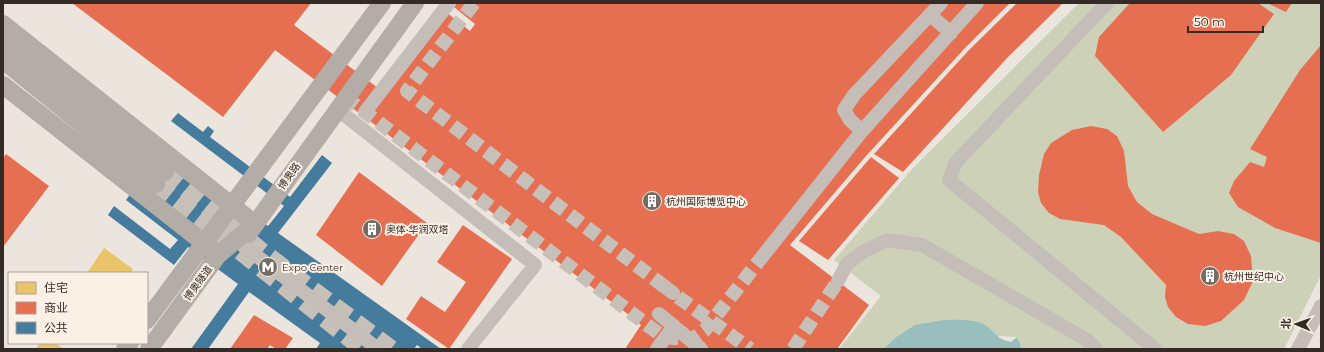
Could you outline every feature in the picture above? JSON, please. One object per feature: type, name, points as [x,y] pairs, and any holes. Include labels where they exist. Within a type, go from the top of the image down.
[{"type":"main road","points":[[148,319],[382,3]]},
{"type":"main road","name":"博奥路","points":[[164,349],[223,259],[241,244],[415,3]]},
{"type":"main road","points":[[3,24],[255,224]]},
{"type":"main road","points":[[3,43],[160,178],[3,60]]},
{"type":"main road","points":[[3,85],[204,242],[223,259]]},
{"type":"main road","name":"博奥隧道","points":[[149,349],[223,259],[255,224]]},
{"type":"street","points":[[365,112],[449,3]]},
{"type":"street","points":[[862,131],[850,120],[844,110],[854,95],[942,3]]},
{"type":"street","points":[[762,257],[862,131],[978,3]]},
{"type":"street","points":[[1107,3],[956,162],[949,180],[1155,349]]},
{"type":"street","points":[[930,15],[951,33]]},
{"type":"street","points":[[337,109],[535,265],[468,349]]},
{"type":"street","points":[[838,281],[847,264],[864,251],[888,240],[922,245],[1087,340],[1096,349]]},
{"type":"street","points":[[241,244],[378,349]]},
{"type":"street","points":[[1298,349],[1321,306]]},
{"type":"street","points":[[659,314],[674,326],[693,346]]},
{"type":"street","points":[[657,349],[674,326]]},
{"type":"green space","name":"杭州世纪中心","points":[[1079,3],[1321,3],[1321,275],[1284,349],[1022,349],[1017,337],[996,336],[987,326],[895,338],[883,349],[839,349],[881,296],[834,260],[912,169]]},
{"type":"water","points":[[944,320],[966,320],[978,322],[988,327],[1003,340],[1011,342],[1017,337],[1022,349],[883,349],[895,338],[915,325]]},
{"type":"building: 住宅","points":[[104,248],[133,269],[132,272],[88,272]]},
{"type":"building: 住宅","points":[[39,344],[56,344],[64,349],[36,349]]},
{"type":"building: 商业","name":"杭州国际博览中心","points":[[72,3],[311,3],[294,25],[386,94],[446,12],[470,31],[475,24],[454,7],[457,3],[1010,3],[965,48],[866,156],[790,245],[869,305],[837,349],[625,349],[641,325],[633,318],[275,50],[223,117]]},
{"type":"building: 商业","points":[[1017,3],[1063,3],[1008,57],[903,172],[874,154],[969,50]]},
{"type":"building: 商业","points":[[1130,3],[1258,3],[1274,14],[1231,75],[1163,132],[1095,56],[1099,37]]},
{"type":"building: 商业","points":[[1267,3],[1292,3],[1286,12]]},
{"type":"building: 商业","points":[[1321,45],[1321,243],[1275,228],[1238,207],[1229,193],[1234,181],[1250,162],[1264,167],[1267,157],[1250,149],[1300,70]]},
{"type":"building: 商业","points":[[1091,126],[1107,129],[1117,136],[1124,151],[1128,186],[1137,202],[1152,214],[1199,234],[1218,231],[1234,234],[1244,241],[1251,256],[1253,281],[1244,300],[1221,321],[1205,326],[1188,324],[1176,317],[1168,307],[1165,297],[1166,285],[1121,237],[1104,225],[1060,219],[1049,213],[1041,203],[1038,192],[1039,175],[1044,154],[1051,143],[1072,130]]},
{"type":"building: 商业","points":[[6,154],[49,186],[3,247],[3,158]]},
{"type":"building: 商业","points":[[871,157],[899,178],[828,260],[799,241]]},
{"type":"building: 商业","name":"奥体·华润双塔","points":[[359,172],[427,223],[382,286],[316,235]]},
{"type":"building: 商业","points":[[463,225],[512,259],[449,349],[406,319],[421,296],[445,312],[466,282],[437,262]]},
{"type":"building: 商业","points":[[254,315],[293,338],[285,349],[276,349],[270,345],[267,349],[230,349]]},
{"type":"building: 公共","name":"Expo Center","points":[[178,113],[203,132],[208,126],[214,131],[210,137],[290,197],[322,155],[332,163],[278,233],[441,349],[422,349],[417,345],[414,349],[316,349],[320,343],[249,292],[208,349],[191,349],[238,284],[188,247],[174,265],[108,215],[114,206],[170,249],[178,240],[126,200],[164,148],[268,226],[284,206],[171,121]]},
{"type":"tunnel","points":[[474,3],[407,91],[665,287]]},
{"type":"tunnel","points":[[345,97],[658,333],[673,338],[694,338],[705,330],[762,257]]},
{"type":"tunnel","points":[[165,172],[260,250],[391,349]]},
{"type":"tunnel","points":[[156,184],[363,349]]},
{"type":"tunnel","points":[[793,349],[838,281]]},
{"type":"tunnel","points":[[678,297],[750,349]]},
{"type":"place","name":"杭州国际博览中心","points":[[652,201]]},
{"type":"place","name":"奥体·华润双塔","points":[[372,229]]},
{"type":"place","name":"Expo Center","points":[[268,267]]},
{"type":"place","name":"杭州世纪中心","points":[[1210,276]]}]
